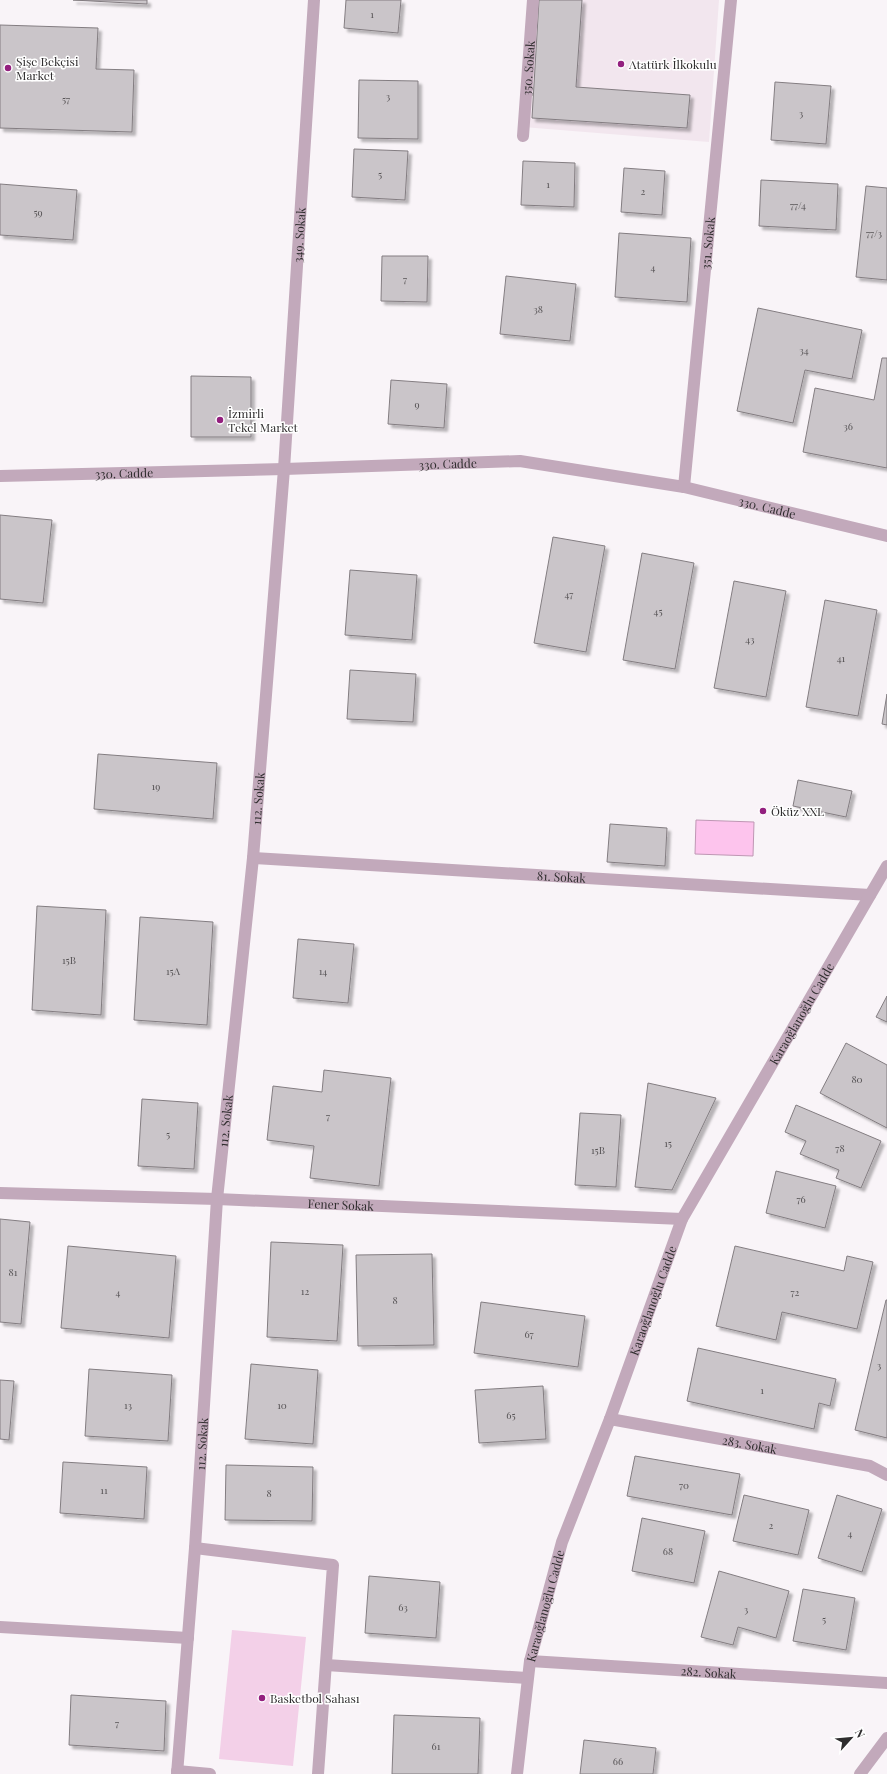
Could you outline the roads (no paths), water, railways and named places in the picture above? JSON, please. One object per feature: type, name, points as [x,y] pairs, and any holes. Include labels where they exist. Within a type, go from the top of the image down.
[{"type":"street","name":"349. Sokak","points":[[284,469],[314,0]]},
{"type":"street","name":"350. Sokak","points":[[523,136],[533,0]]},
{"type":"street","name":"351. Sokak","points":[[684,487],[731,0]]},
{"type":"street","name":"330. Cadde","points":[[0,476],[520,461],[684,487],[887,536]]},
{"type":"street","name":"112. Sokak","points":[[177,1772],[195,1548],[217,1199],[253,858],[284,469]]},
{"type":"street","name":"81. Sokak","points":[[253,858],[870,895]]},
{"type":"street","name":"Karaoğlanoğlu Cadde","points":[[517,1774],[530,1661],[562,1542],[610,1419],[682,1219],[887,866]]},
{"type":"street","name":"Fener Sokak","points":[[0,1193],[217,1199],[682,1219]]},
{"type":"street","name":"283. Sokak","points":[[610,1419],[870,1466],[887,1475]]},
{"type":"street","points":[[195,1548],[333,1565],[318,1774]]},
{"type":"street","points":[[0,1627],[188,1638]]},
{"type":"street","name":"282. Sokak","points":[[530,1661],[887,1683]]},
{"type":"street","points":[[326,1665],[527,1678]]},
{"type":"street","points":[[860,1774],[887,1738]]},
{"type":"street","points":[[177,1772],[210,1774]]},
{"type":"place","name":"Atatürk İlkokulu","points":[[621,64]]},
{"type":"place","name":"Şişe Bekçisi Market","points":[[8,68]]},
{"type":"place","name":"İzmirli Tekel Market","points":[[220,420]]},
{"type":"place","name":"Öküz XXL","points":[[763,811]]},
{"type":"place","name":"Basketbol Sahası","points":[[262,1698]]}]
